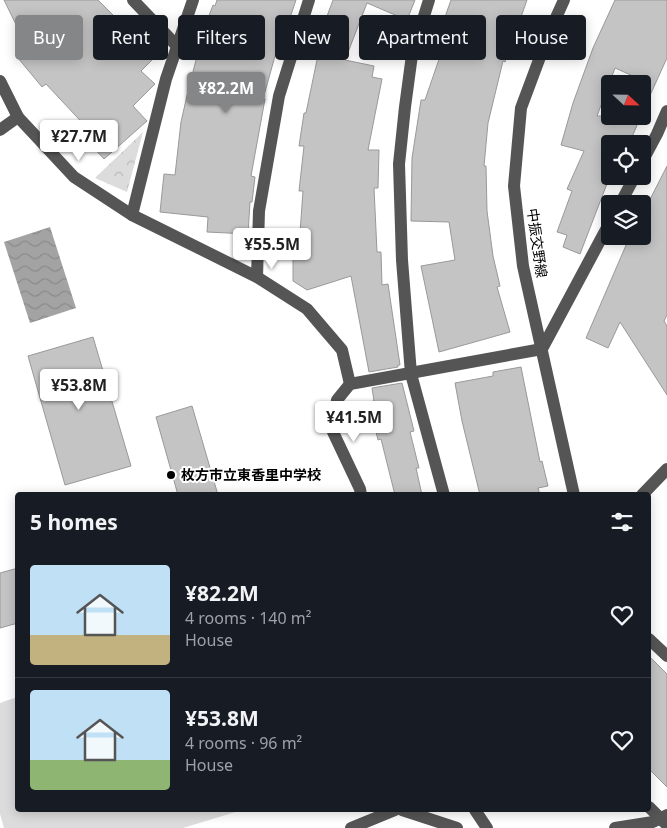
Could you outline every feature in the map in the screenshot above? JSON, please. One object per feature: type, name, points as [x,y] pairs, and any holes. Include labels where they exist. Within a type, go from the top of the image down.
[{"type":"street","points":[[133,0],[177,46]]},
{"type":"street","points":[[132,215],[166,79],[193,0]]},
{"type":"street","points":[[257,277],[259,211],[279,96],[309,0]]},
{"type":"street","points":[[429,0],[412,55],[404,107],[399,164],[402,260],[411,374],[443,492]]},
{"type":"street","name":"中振交野線","points":[[564,0],[548,32],[521,108],[514,186],[524,266],[573,492]]},
{"type":"street","points":[[0,81],[18,117],[74,177],[132,215],[257,277],[307,309],[342,350],[350,384]]},
{"type":"street","points":[[651,145],[667,111]]},
{"type":"street","points":[[0,130],[18,117]]},
{"type":"street","points":[[360,492],[333,432],[337,400],[350,384],[542,349],[601,239]]},
{"type":"street","points":[[645,492],[667,469]]},
{"type":"street","points":[[651,641],[667,656]]},
{"type":"street","points":[[651,808],[665,819]]},
{"type":"street","points":[[351,828],[390,812]]},
{"type":"street","points":[[405,812],[423,823],[457,828]]},
{"type":"street","points":[[477,812],[486,828]]},
{"type":"street","points":[[614,828],[665,819]]},
{"type":"green space","points":[[143,132],[127,192],[95,178]]},
{"type":"green space","points":[[15,698],[15,812],[235,812],[183,828],[4,828],[0,814],[0,703]]},
{"type":"water","points":[[50,227],[76,308],[30,323],[4,242]]},
{"type":"building","points":[[4,0],[98,0],[113,15],[93,15],[93,60],[152,60],[141,71],[155,84],[133,106],[147,121],[104,159],[84,137],[90,131],[46,84],[42,87],[20,60],[83,60],[83,15],[15,15],[15,22]]},
{"type":"building","points":[[217,0],[296,0],[291,15],[275,15],[275,56],[263,99],[265,99],[251,176],[255,177],[252,202],[250,202],[248,234],[207,232],[208,217],[160,212],[164,174],[175,175],[181,122],[196,60],[265,60],[265,15],[209,15],[213,5],[215,6]]},
{"type":"building","points":[[333,0],[415,0],[409,15],[395,15],[367,3],[362,15],[359,15],[359,24],[349,50],[349,15],[327,15]]},
{"type":"building","points":[[451,0],[527,0],[522,15],[496,15],[496,60],[506,60],[505,62],[503,61],[488,123],[484,166],[486,166],[487,211],[493,256],[500,286],[497,287],[510,332],[439,352],[421,266],[455,260],[449,222],[411,221],[412,158],[421,100],[425,100],[439,60],[486,60],[486,15],[446,15]]},
{"type":"building","points":[[615,0],[667,0],[667,58],[651,93],[651,75],[631,75],[615,68],[612,75],[601,75],[601,105],[597,116],[601,116],[601,125],[637,125],[633,135],[601,135],[601,185],[607,185],[601,195],[580,254],[563,247],[567,235],[557,232],[572,191],[567,189],[584,151],[561,145],[573,103],[593,48]]},
{"type":"building","points":[[317,60],[345,60],[374,66],[372,77],[382,79],[368,150],[379,150],[378,188],[374,188],[377,252],[381,252],[382,285],[388,284],[400,365],[398,367],[369,372],[351,276],[307,290],[293,281],[293,247],[299,247],[303,191],[299,191],[304,146],[299,146],[304,113],[306,113]]},
{"type":"building","points":[[667,166],[667,315],[664,321],[667,326],[667,395],[620,322],[608,348],[586,338],[626,245],[651,245],[651,197]]},
{"type":"building","points":[[93,337],[131,466],[65,485],[28,356]]},
{"type":"building","points":[[521,367],[540,462],[542,461],[548,486],[538,488],[539,492],[479,492],[455,383],[493,376],[493,372]]},
{"type":"building","points":[[402,383],[414,431],[410,432],[419,468],[416,468],[421,492],[394,492],[381,439],[378,440],[369,402],[374,401],[372,388]]},
{"type":"building","points":[[192,406],[217,492],[177,492],[156,417]]},
{"type":"building","points":[[15,569],[15,624],[0,628],[0,573]]},
{"type":"building","points":[[651,658],[667,674],[667,787],[651,771]]},
{"type":"place","name":"枚方市立東香里中学校","points":[[171,475]]}]
